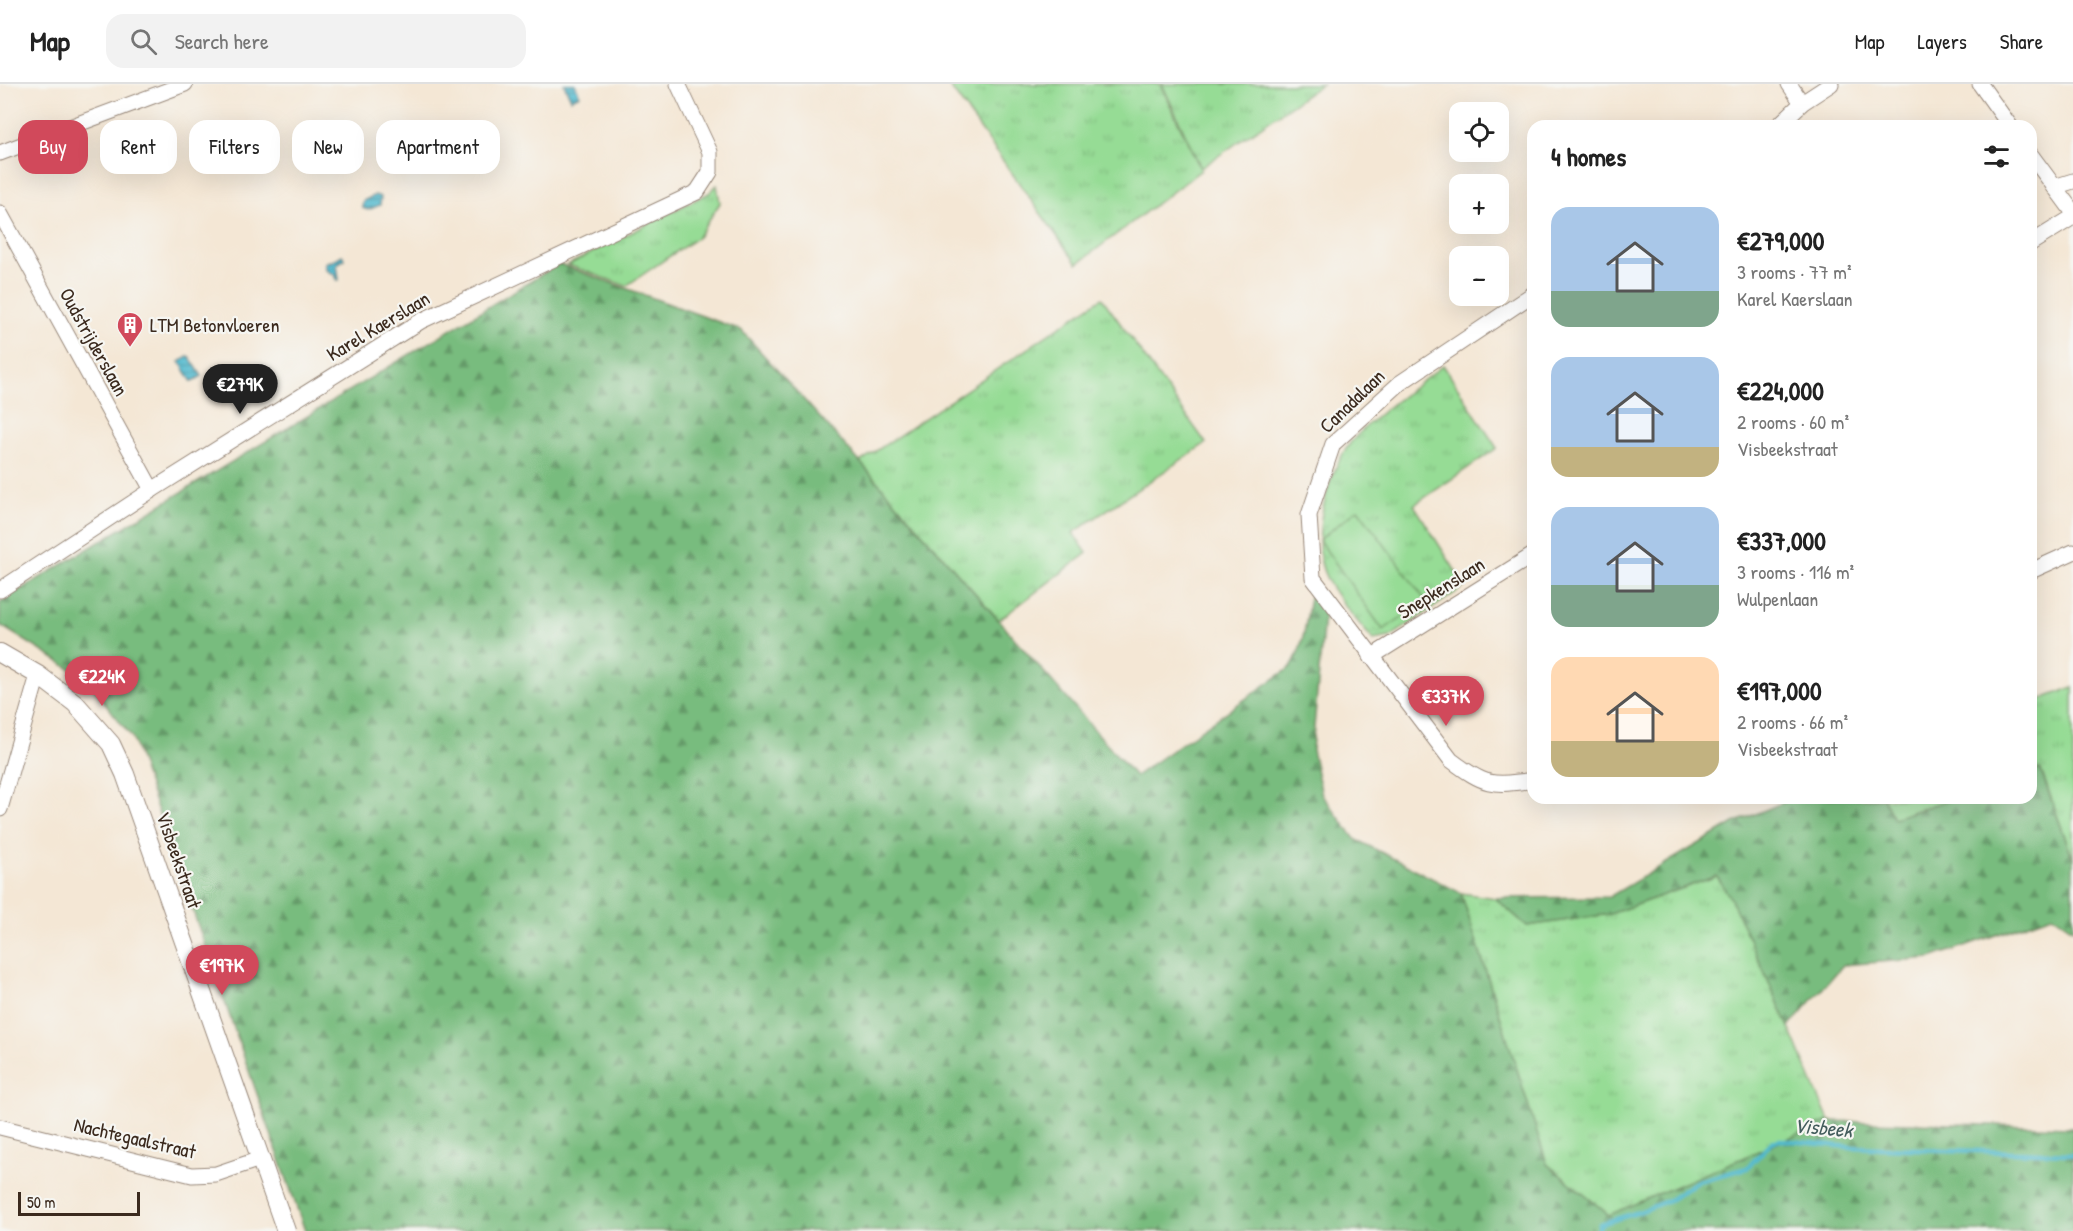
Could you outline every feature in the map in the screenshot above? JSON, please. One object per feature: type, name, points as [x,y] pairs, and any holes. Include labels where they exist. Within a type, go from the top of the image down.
[{"type":"street","points":[[0,153],[185,84]]},
{"type":"street","name":"Karel Kaerslaan","points":[[0,590],[152,490],[421,321],[697,192],[710,172],[710,152],[678,84]]},
{"type":"street","points":[[1789,84],[1802,103]]},
{"type":"street","points":[[1784,120],[1802,103],[1831,84]]},
{"type":"street","points":[[1980,84],[2006,120]]},
{"type":"street","points":[[2037,163],[2073,212]]},
{"type":"street","points":[[2054,187],[2073,181]]},
{"type":"street","name":"Oudstrijderslaan","points":[[0,213],[152,490]]},
{"type":"street","points":[[2037,239],[2073,217]]},
{"type":"street","name":"Canadalaan","points":[[1527,298],[1400,383],[1333,444],[1309,515],[1313,578],[1451,760],[1477,780],[1504,785],[1527,781]]},
{"type":"street","points":[[2037,568],[2073,552]]},
{"type":"street","name":"Snepkenslaan","points":[[1371,657],[1527,559]]},
{"type":"street","name":"Visbeekstraat","points":[[0,653],[38,675],[75,703],[111,744],[125,774],[286,1231]]},
{"type":"street","points":[[0,809],[38,675]]},
{"type":"street","name":"Nachtegaalstraat","points":[[0,1127],[192,1175],[216,1174],[260,1159]]},
{"type":"green space","points":[[948,84],[1160,84],[1201,170],[1077,264]]},
{"type":"green space","points":[[1162,84],[1322,84],[1201,168]]},
{"type":"green space","points":[[717,185],[720,203],[698,237],[626,286],[568,265],[709,193]]},
{"type":"green space","points":[[559,264],[741,330],[1135,776],[1291,667],[1302,642],[1310,597],[1315,593],[1325,605],[1312,750],[1322,795],[1355,839],[1461,893],[1547,1164],[1609,1215],[1829,1121],[2073,1127],[2073,1231],[305,1231],[132,737],[85,678],[0,625],[0,602]]},
{"type":"green space","points":[[1102,298],[1206,443],[1073,533],[1087,553],[999,620],[860,462]]},
{"type":"green space","points":[[1443,365],[1497,448],[1414,505],[1465,586],[1390,637],[1373,640],[1334,592],[1323,570],[1319,541],[1325,499],[1336,469],[1351,442],[1383,411]]},
{"type":"green space","points":[[1358,509],[1426,601],[1383,630],[1319,540]]},
{"type":"green space","points":[[2073,687],[2073,859],[2041,770],[2037,771],[2037,701]]},
{"type":"green space","points":[[2040,769],[2073,859],[2073,929],[2052,915],[1931,958],[1843,965],[1789,1027],[1731,899],[1717,876],[1610,914],[1527,926],[1495,898],[1609,897],[1734,823],[1780,804],[1886,804],[1894,818],[1936,804],[2037,804],[2037,770]]},
{"type":"green space","points":[[1886,804],[1936,804],[1894,818]]},
{"type":"green space","points":[[1717,876],[1731,899],[1829,1121],[1609,1215],[1547,1164],[1461,893],[1495,898],[1527,926],[1610,914]]},
{"type":"water","points":[[564,84],[575,84],[580,95],[571,99]]},
{"type":"water","points":[[375,195],[381,197],[380,205],[368,210],[362,208],[363,201]]},
{"type":"water","points":[[342,255],[345,259],[337,264],[339,280],[337,280],[335,275],[326,270],[325,263]]},
{"type":"water","points":[[189,356],[202,376],[192,382],[180,362]]},
{"type":"waterway","name":"Visbeek","points":[[1598,1231],[1600,1224],[1669,1200],[1698,1181],[1747,1168],[1772,1142],[1780,1140],[1850,1147],[2073,1154]]},
{"type":"place","name":"LTM Betonvloeren","points":[[130,348]]}]
